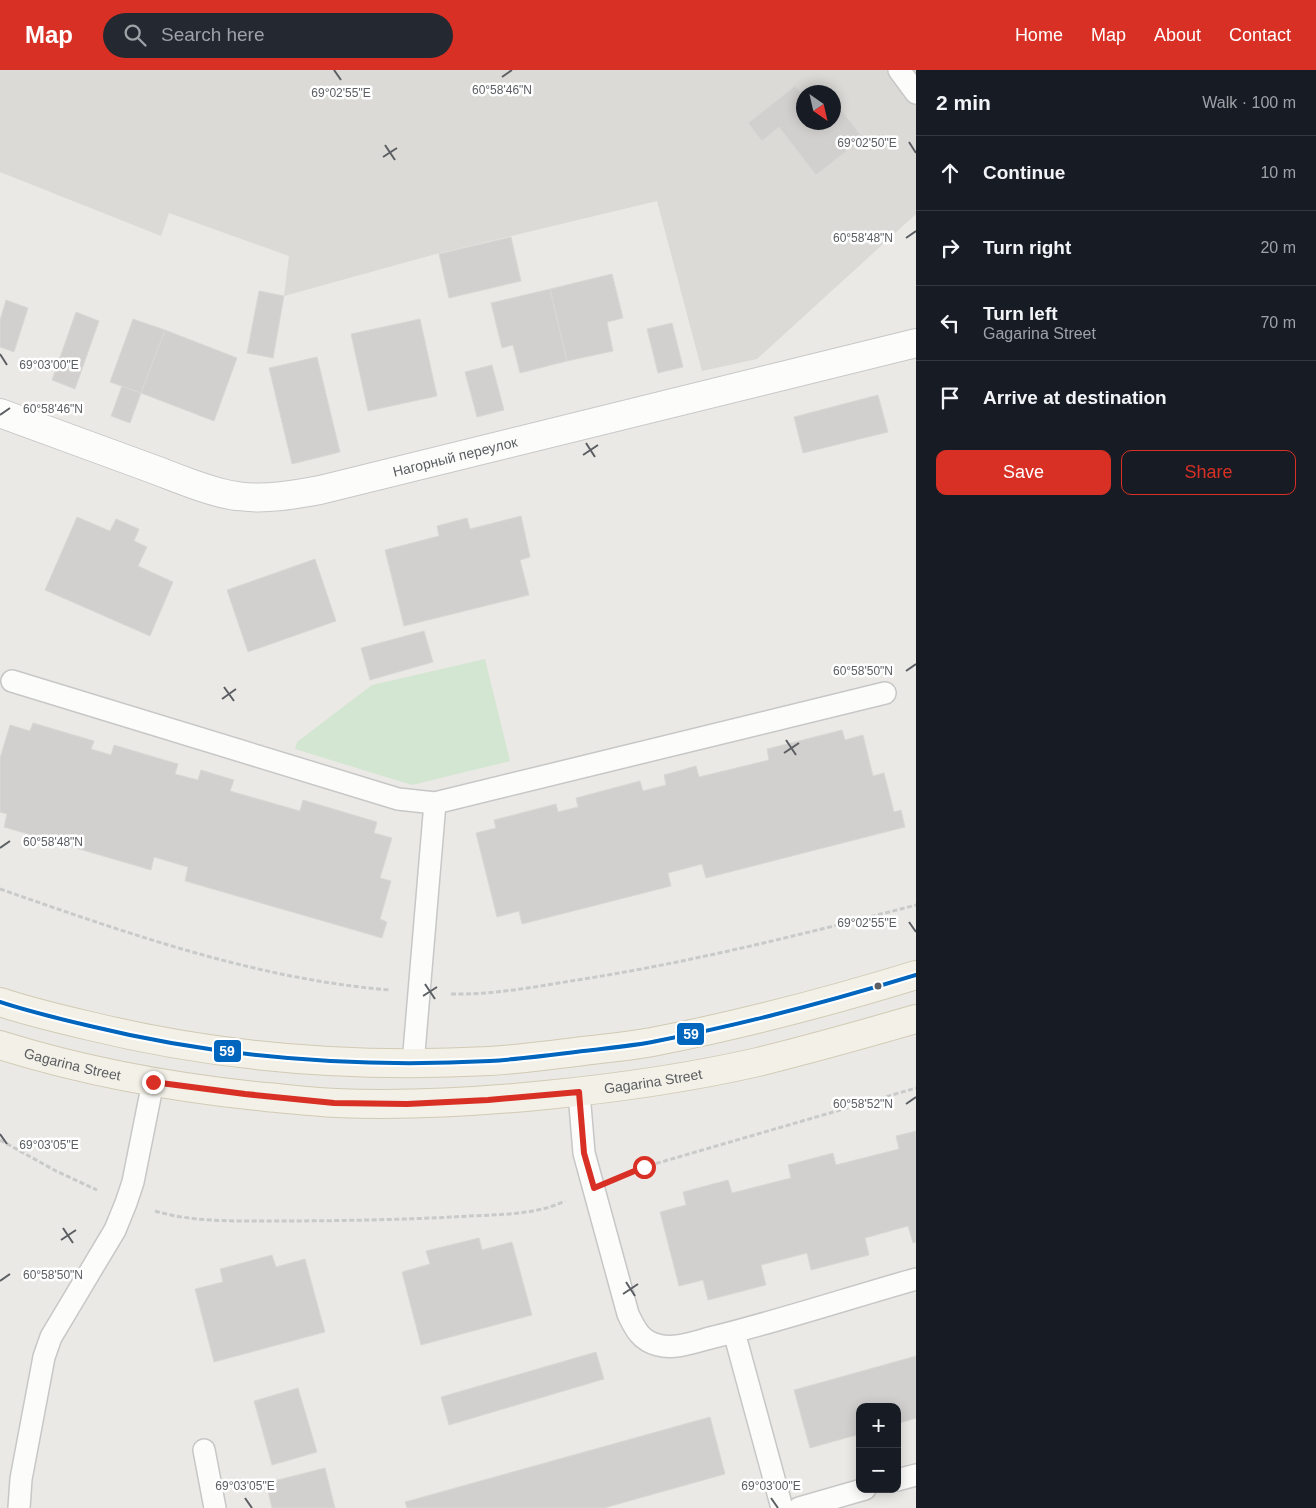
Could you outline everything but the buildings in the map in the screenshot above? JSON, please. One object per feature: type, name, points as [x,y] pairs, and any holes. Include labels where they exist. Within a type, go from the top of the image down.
[{"type":"main road","points":[[0,1002],[24,1010],[156,1041],[249,1054],[338,1062],[413,1064],[493,1061],[655,1042],[748,1022],[916,976]]},
{"type":"main road","name":"Gagarina Street","points":[[0,1044],[93,1069],[153,1082],[334,1103],[407,1104],[488,1100],[579,1092],[655,1081],[755,1062],[837,1042],[916,1019]]},
{"type":"street","name":"Нагорный переулок","points":[[0,413],[218,492],[259,498],[286,496],[339,485],[916,344]]},
{"type":"lane","points":[[899,70],[916,92]]},
{"type":"lane","points":[[12,681],[398,800],[435,803],[885,693]]},
{"type":"lane","points":[[413,1064],[435,803]]},
{"type":"lane","points":[[19,1508],[22,1479],[44,1357],[50,1336],[115,1230],[126,1203],[136,1167],[153,1082]]},
{"type":"lane","points":[[579,1092],[584,1153],[628,1314],[635,1329],[646,1340],[660,1346],[680,1345],[734,1332],[916,1279]]},
{"type":"lane","points":[[734,1332],[782,1508]]},
{"type":"lane","points":[[204,1450],[216,1508]]},
{"type":"lane","points":[[901,1479],[916,1474]]},
{"type":"lane","points":[[800,1508],[856,1492]]},
{"type":"path","points":[[0,1140],[56,1171],[126,1203],[169,1215],[211,1220],[354,1222],[514,1213],[554,1207],[644,1167],[916,1088]]},
{"type":"shaded area","points":[[0,70],[916,70],[916,214],[757,359],[702,371],[657,201],[436,254],[284,296],[289,256],[169,213],[161,236],[0,172]]},
{"type":"green space","points":[[485,659],[510,761],[412,785],[295,749],[297,742],[372,685]]},
{"type":"transit line","name":"59","points":[[0,1002],[56,1018],[139,1037],[239,1053],[339,1061],[440,1063],[513,1059],[648,1043],[788,1011],[916,975]]},
{"type":"route","points":[[153,1082],[334,1103],[407,1104],[488,1100],[579,1092],[584,1153],[594,1188],[644,1167]]}]
